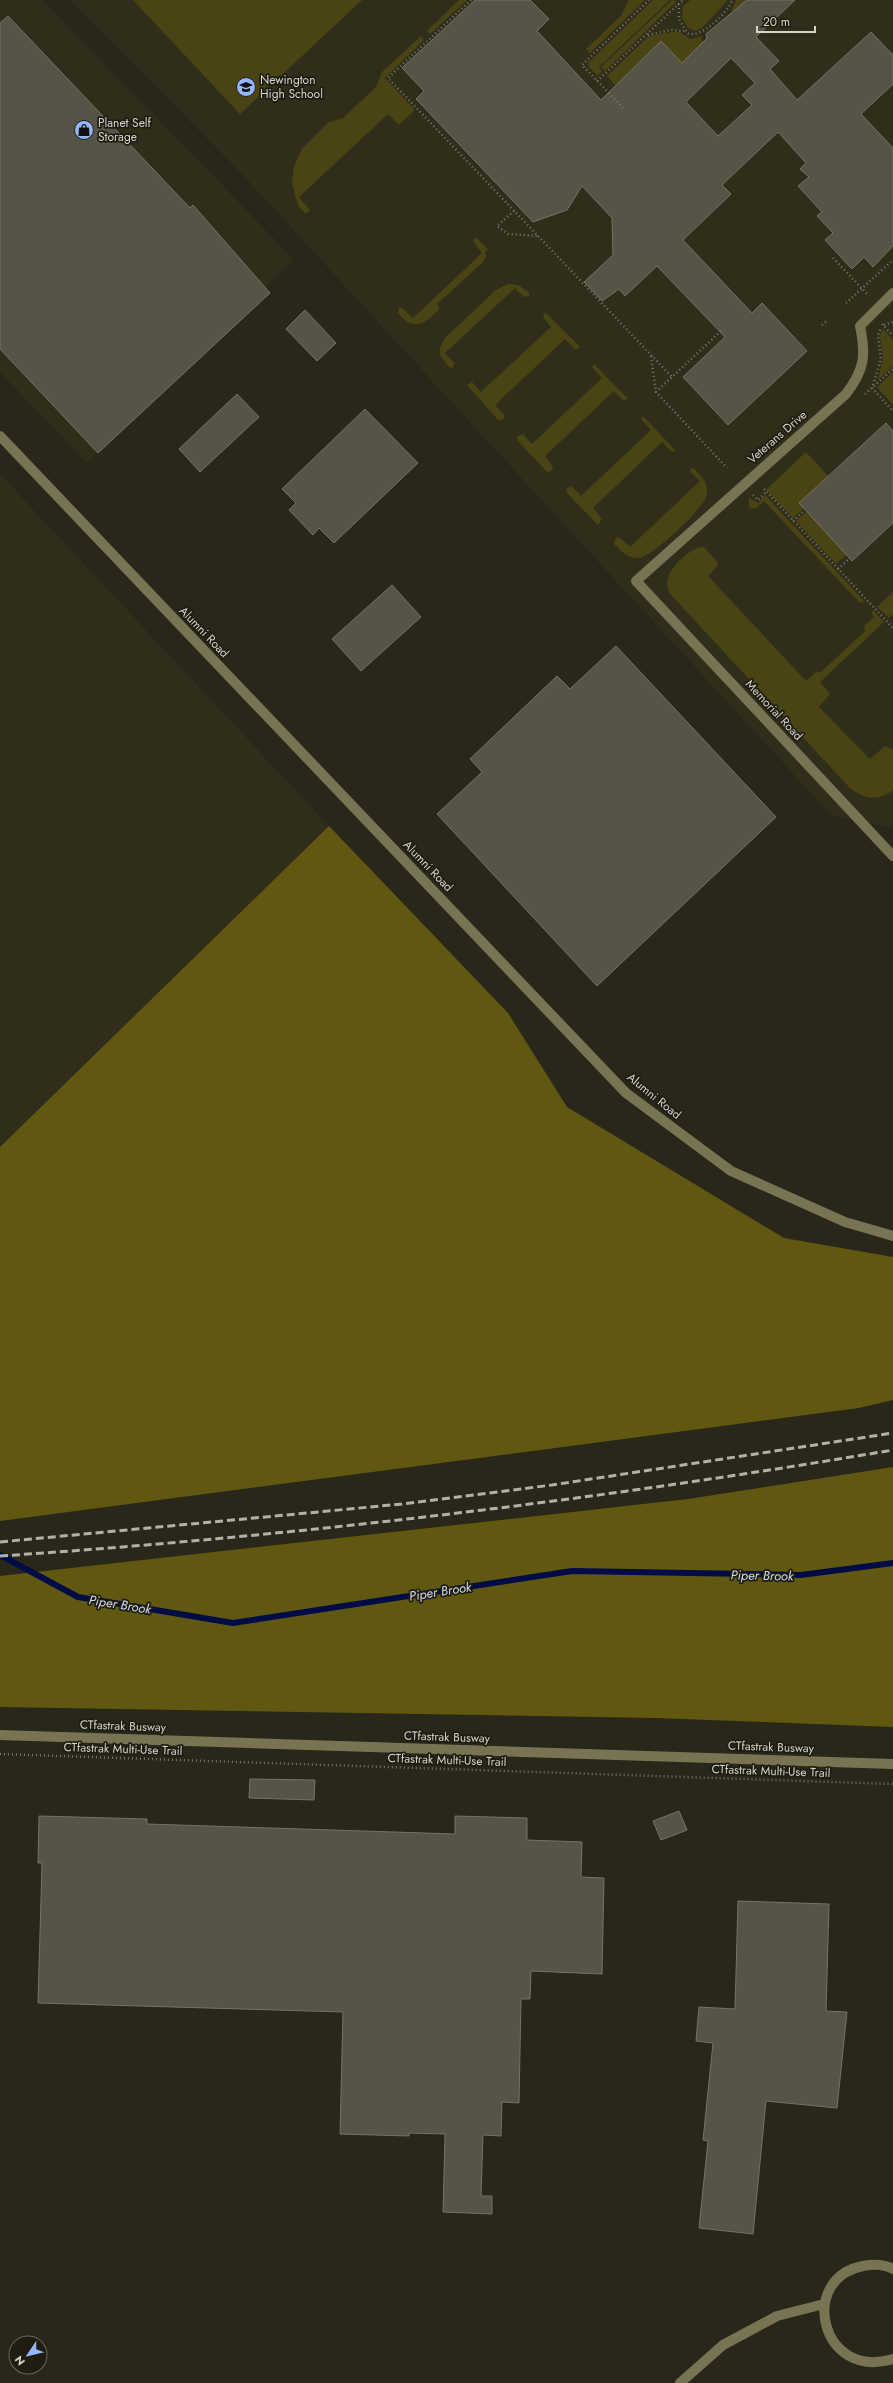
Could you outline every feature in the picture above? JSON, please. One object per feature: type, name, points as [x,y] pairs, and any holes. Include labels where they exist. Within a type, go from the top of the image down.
[{"type":"street","name":"Veterans Drive","points":[[636,581],[846,394],[858,379],[864,362],[864,346],[860,326],[893,293]]},
{"type":"street","name":"Alumni Road","points":[[0,436],[626,1093],[731,1171],[845,1222],[893,1236]]},
{"type":"street","name":"Memorial Road","points":[[636,581],[893,856]]},
{"type":"street","name":"CTfastrak Busway","points":[[0,1735],[893,1764]]},
{"type":"street","points":[[893,2269],[872,2264],[856,2267],[838,2280],[830,2289],[824,2304],[824,2320],[829,2335],[837,2348],[850,2358],[865,2362],[880,2363],[893,2359]]},
{"type":"street","points":[[680,2383],[723,2345],[777,2316],[824,2304]]},
{"type":"path","points":[[471,0],[388,78],[672,377]]},
{"type":"path","points":[[623,108],[582,65],[649,0]]},
{"type":"path","points":[[597,81],[683,0]]},
{"type":"path","points":[[645,36],[670,30],[684,31],[690,35],[703,32],[728,9],[732,0]]},
{"type":"path","points":[[679,4],[679,19],[684,31]]},
{"type":"path","points":[[514,210],[498,226],[508,234],[538,236]]},
{"type":"path","points":[[833,258],[869,296]]},
{"type":"path","points":[[846,303],[893,260]]},
{"type":"path","points":[[822,325],[828,320]]},
{"type":"path","points":[[879,321],[893,336]]},
{"type":"path","points":[[872,388],[880,359],[878,335],[883,325],[893,322]]},
{"type":"path","points":[[656,392],[720,331]]},
{"type":"path","points":[[651,356],[656,392],[728,468]]},
{"type":"path","points":[[872,388],[893,369]]},
{"type":"path","points":[[872,388],[893,411]]},
{"type":"path","points":[[763,490],[893,628]]},
{"type":"path","points":[[753,494],[758,500],[766,492]]},
{"type":"path","points":[[793,521],[805,510]]},
{"type":"path","points":[[838,569],[850,558]]},
{"type":"path","name":"CTfastrak Multi-Use Trail","points":[[0,1754],[893,1784]]},
{"type":"shaded area","name":"Planet Self Storage","points":[[0,0],[42,0],[294,259],[87,463],[0,372]]},
{"type":"shaded area","points":[[70,0],[893,0],[893,824],[889,827],[831,815],[242,174]]},
{"type":"shaded area","points":[[133,0],[362,0],[240,114]]},
{"type":"shaded area","points":[[459,0],[467,0],[430,34],[427,31]]},
{"type":"shaded area","points":[[629,0],[645,0],[590,53],[586,49],[621,16]]},
{"type":"shaded area","points":[[653,0],[670,0],[599,67],[602,71],[598,76],[588,66],[588,63]]},
{"type":"shaded area","points":[[672,0],[677,1],[605,71],[601,67]]},
{"type":"shaded area","points":[[690,0],[728,0],[703,27],[695,31],[688,28],[682,18],[683,6]]},
{"type":"shaded area","points":[[736,0],[747,0],[735,11],[731,11]]},
{"type":"shaded area","points":[[680,32],[690,39],[703,36],[701,39],[703,42],[682,63],[661,41],[616,86],[607,76],[649,36]]},
{"type":"shaded area","points":[[421,36],[424,40],[385,78],[415,110],[399,125],[388,114],[299,197],[309,209],[309,212],[305,213],[298,206],[292,183],[294,166],[302,149],[329,122],[343,118],[376,87],[382,72]]},
{"type":"shaded area","points":[[475,237],[488,249],[485,252],[486,256],[483,262],[437,304],[440,309],[424,322],[414,324],[409,323],[404,319],[398,313],[399,308],[402,308],[413,318],[482,253],[473,241]]},
{"type":"shaded area","points":[[508,284],[518,285],[529,292],[529,296],[524,297],[515,288],[445,353],[454,363],[453,368],[449,367],[440,355],[440,348],[445,338],[496,290]]},
{"type":"shaded area","points":[[545,312],[579,346],[579,349],[575,349],[565,339],[495,405],[505,416],[503,420],[498,420],[467,385],[472,382],[481,392],[551,327],[543,317]]},
{"type":"shaded area","points":[[883,329],[893,340],[893,366],[878,380],[883,357],[880,336]]},
{"type":"shaded area","points":[[594,364],[628,399],[623,400],[614,391],[545,456],[553,467],[552,471],[547,472],[518,441],[517,437],[523,434],[532,444],[602,378],[592,367]]},
{"type":"shaded area","points":[[893,372],[893,405],[877,387]]},
{"type":"shaded area","points":[[643,416],[676,451],[672,452],[662,442],[593,508],[602,519],[598,525],[567,493],[566,489],[571,486],[581,496],[651,430],[641,419]]},
{"type":"shaded area","points":[[806,452],[828,476],[800,503],[804,508],[793,518],[766,490]]},
{"type":"shaded area","points":[[691,468],[695,469],[702,477],[707,488],[707,494],[702,504],[675,533],[644,556],[634,558],[622,552],[614,544],[615,539],[619,537],[630,547],[700,481],[690,471]]},
{"type":"shaded area","points":[[0,474],[329,826],[0,1147]]},
{"type":"shaded area","points":[[765,495],[864,601],[863,603],[859,602],[764,501],[755,509],[749,507],[749,498],[758,503]]},
{"type":"shaded area","points":[[807,511],[847,554],[836,564],[796,521]]},
{"type":"shaded area","points":[[704,547],[718,563],[708,576],[806,681],[816,672],[821,672],[865,631],[864,626],[874,617],[871,613],[873,610],[884,622],[820,682],[830,694],[819,707],[870,759],[885,746],[893,750],[893,790],[888,794],[871,798],[859,794],[849,787],[672,596],[668,590],[667,583],[673,568],[688,553]]},
{"type":"shaded area","points":[[893,592],[893,614],[889,618],[877,607]]},
{"type":"shaded area","points":[[329,826],[508,1013],[567,1107],[784,1238],[893,1257],[893,1400],[859,1408],[0,1521],[0,1147]]},
{"type":"shaded area","points":[[893,1467],[893,1727],[655,1718],[0,1707],[0,1576],[688,1499]]},
{"type":"building","points":[[475,0],[530,0],[549,19],[537,31],[601,100],[661,41],[682,63],[707,38],[706,34],[747,0],[795,0],[756,37],[779,61],[770,69],[797,100],[871,32],[893,55],[893,84],[861,114],[893,148],[893,246],[873,267],[864,257],[852,269],[825,240],[833,233],[817,216],[822,212],[798,186],[809,177],[800,169],[806,163],[778,132],[722,185],[731,194],[683,240],[752,313],[762,303],[807,351],[728,425],[683,377],[725,337],[657,266],[625,296],[619,289],[602,301],[584,282],[613,255],[612,218],[582,186],[567,210],[533,222],[416,99],[424,91],[402,68]],"holes":[[[731,58],[755,83],[742,95],[752,105],[718,136],[686,102]]]},
{"type":"building","name":"Planet Self Storage","points":[[8,16],[190,208],[193,205],[270,293],[98,453],[0,349],[0,23]]},
{"type":"building","points":[[305,310],[336,343],[317,361],[286,329]]},
{"type":"building","points":[[237,394],[259,417],[200,472],[179,449]]},
{"type":"building","points":[[365,409],[418,463],[334,543],[319,528],[313,535],[289,510],[296,503],[282,489]]},
{"type":"building","points":[[886,423],[893,431],[893,523],[852,561],[799,503]]},
{"type":"building","points":[[392,585],[421,617],[361,671],[332,639]]},
{"type":"building","points":[[616,646],[776,817],[597,986],[437,814],[482,772],[470,759],[557,676],[570,689]]},
{"type":"building","points":[[250,1779],[315,1780],[314,1800],[249,1798]]},
{"type":"building","points":[[679,1811],[687,1830],[661,1840],[653,1821]]},
{"type":"building","points":[[39,1816],[147,1819],[147,1824],[455,1834],[455,1816],[527,1818],[527,1840],[582,1842],[581,1877],[604,1878],[602,1974],[531,1971],[530,1999],[521,1999],[519,2103],[502,2102],[501,2136],[483,2135],[481,2196],[492,2196],[492,2214],[443,2212],[445,2134],[409,2133],[409,2136],[340,2134],[343,2012],[38,2003],[42,1863],[38,1863]]},
{"type":"building","points":[[738,1901],[829,1904],[826,2011],[847,2012],[837,2108],[766,2101],[753,2234],[699,2228],[708,2141],[703,2140],[713,2043],[696,2041],[699,2007],[735,2009]]},
{"type":"waterway","name":"Piper Brook","points":[[0,1555],[78,1597],[233,1623],[572,1571],[801,1575],[893,1563]]},
{"type":"railway","points":[[0,1542],[402,1504],[552,1485],[893,1433]]},
{"type":"railway","points":[[0,1556],[224,1538],[448,1514],[671,1485],[893,1450]]},
{"type":"place","name":"Newington High School","points":[[246,87]]},
{"type":"place","name":"Planet Self Storage","points":[[84,130]]}]
